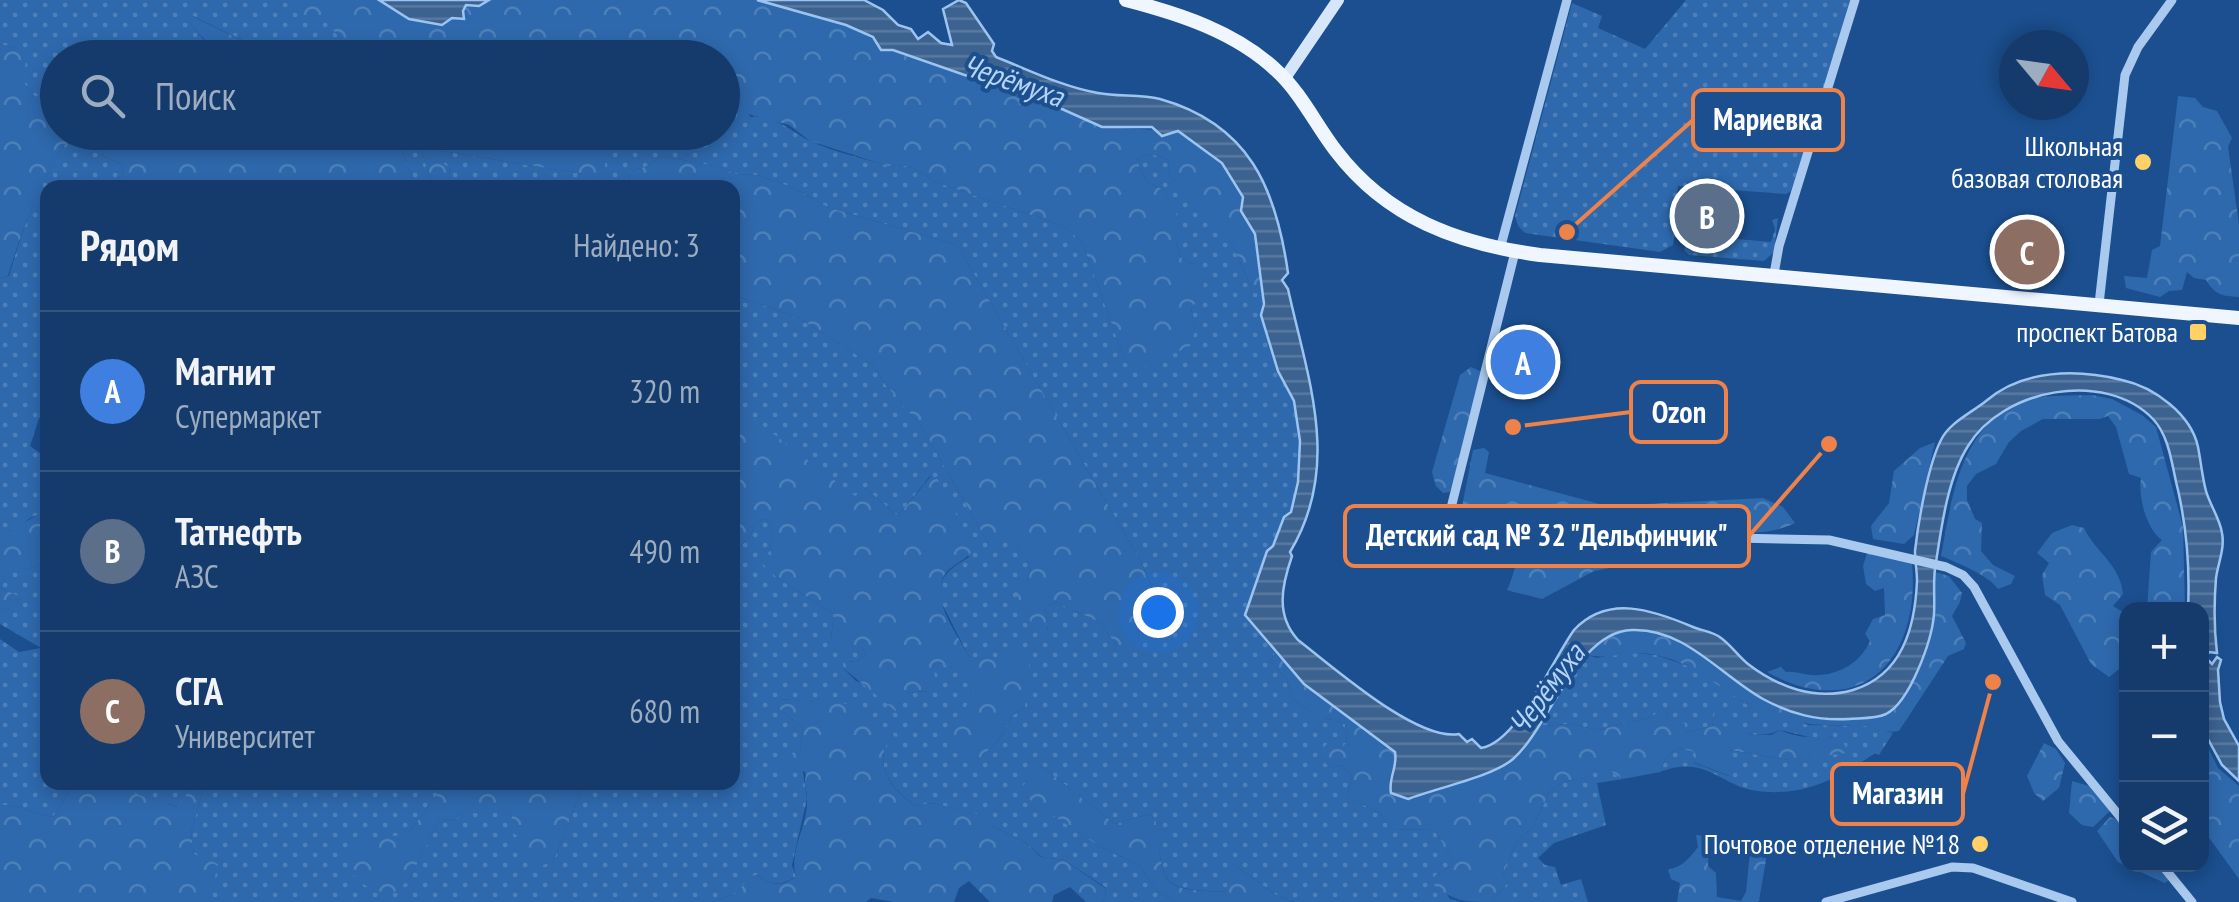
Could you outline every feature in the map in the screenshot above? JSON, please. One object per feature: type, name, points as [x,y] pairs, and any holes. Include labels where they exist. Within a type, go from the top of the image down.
[{"type":"main road","points":[[1126,0],[1212,28],[1252,51],[1285,78],[1340,157],[1385,202],[1434,230],[1508,250],[2239,318]]},
{"type":"street","points":[[1285,78],[1338,0]]},
{"type":"street","points":[[1567,0],[1446,528],[1498,537],[1652,524],[1735,538],[1829,540],[1880,550],[1963,575],[1974,587],[2058,741],[2119,816]]},
{"type":"street","points":[[1774,274],[1854,0]]},
{"type":"street","points":[[2099,304],[2125,75],[2138,47],[2172,0]]},
{"type":"street","points":[[1826,902],[1952,867],[1974,868],[2072,902]]},
{"type":"street","points":[[2168,872],[2192,902]]},
{"type":"green space","points":[[0,0],[302,0],[298,11],[324,18],[341,40],[242,40],[193,16],[189,22],[204,40],[40,40],[40,96],[35,97],[24,83],[16,48],[0,44]]},
{"type":"green space","points":[[302,0],[379,0],[390,7],[452,18],[466,5],[479,6],[489,0],[757,0],[846,25],[893,50],[1062,109],[1102,127],[1177,131],[1222,163],[1243,197],[1241,211],[1254,234],[1263,294],[1253,292],[1233,245],[1170,176],[1168,160],[1152,154],[1136,159],[1147,182],[1164,190],[1186,234],[1176,243],[1181,258],[1197,265],[1205,277],[1202,295],[1191,308],[1195,331],[1190,346],[1139,370],[1126,363],[1082,242],[1065,227],[936,182],[908,167],[888,166],[810,141],[789,125],[740,112],[740,40],[341,40],[324,19],[315,22],[297,11]]},
{"type":"green space","points":[[1686,0],[1852,0],[1791,191],[1786,194],[1678,186],[1677,195],[1681,196],[1673,245],[1660,252],[1525,233],[1515,216],[1572,3],[1602,16],[1598,28],[1645,49]]},
{"type":"green space","points":[[192,16],[241,40],[205,40],[189,22]]},
{"type":"green space","points":[[0,44],[26,55],[24,83],[35,97],[40,96],[40,150],[62,150],[45,180],[40,180],[40,190],[8,276],[0,279]]},
{"type":"green space","points":[[2178,96],[2195,98],[2203,107],[2217,111],[2232,138],[2228,147],[2239,224],[2239,297],[2220,294],[2206,280],[2187,272],[2182,290],[2160,297],[2126,288],[2124,276],[2147,278],[2152,250],[2160,246]]},
{"type":"green space","points":[[740,107],[751,117],[775,121],[819,145],[888,166],[908,167],[936,182],[1065,227],[1082,242],[1126,363],[1195,331],[1191,308],[1197,265],[1181,258],[1176,243],[1185,234],[1164,190],[1147,182],[1136,159],[1152,154],[1168,160],[1170,176],[1210,215],[1233,245],[1253,292],[1263,294],[1261,315],[1278,371],[1294,401],[1300,441],[1298,482],[1291,512],[1284,517],[1273,546],[1267,551],[1245,616],[1275,653],[1270,661],[1287,680],[1291,698],[1319,724],[1326,718],[1345,724],[1347,742],[1330,767],[1342,765],[1352,778],[1347,797],[1380,813],[1391,829],[1434,830],[1453,859],[1451,866],[1435,876],[1450,899],[1462,902],[1295,902],[1279,897],[1234,865],[1229,892],[1176,886],[1164,871],[1154,818],[1149,814],[1115,824],[1040,765],[1019,792],[1102,848],[1139,865],[1157,891],[1175,902],[1102,902],[1105,887],[1064,860],[1042,857],[980,815],[932,803],[916,806],[908,800],[889,780],[884,763],[886,745],[852,705],[780,699],[777,707],[803,728],[800,752],[807,799],[792,865],[796,877],[785,882],[772,883],[757,875],[750,877],[737,893],[712,902],[209,902],[203,860],[194,854],[191,832],[203,790],[440,790],[408,834],[395,837],[409,880],[439,820],[456,819],[464,813],[482,813],[496,805],[512,814],[521,837],[553,862],[581,790],[740,790],[740,547],[758,521],[766,519],[773,532],[770,551],[776,577],[834,614],[831,638],[835,646],[861,647],[866,654],[857,662],[847,661],[843,668],[856,681],[902,697],[905,693],[927,691],[933,667],[939,662],[975,679],[977,688],[970,703],[978,760],[998,741],[1012,716],[1025,707],[1003,661],[978,660],[968,655],[939,598],[947,573],[969,557],[930,476],[898,516],[866,489],[855,497],[750,417],[740,417],[740,297],[799,318],[873,365],[922,427],[990,546],[1002,538],[1017,545],[1031,568],[1027,581],[1040,633],[1048,632],[1045,607],[1056,602],[1101,623],[1117,647],[1139,638],[1135,620],[1139,611],[1154,617],[1162,608],[1141,562],[957,245],[827,207],[794,188],[758,175],[736,174],[662,156],[631,171],[629,180],[447,180],[449,168],[437,160],[442,151],[597,179],[593,150],[740,150]]},
{"type":"green space","points":[[62,150],[104,150],[102,155],[122,165],[123,175],[118,180],[45,180]]},
{"type":"green space","points":[[104,150],[401,150],[413,180],[118,180],[123,175],[122,165],[102,155]]},
{"type":"green space","points":[[401,150],[421,150],[431,180],[413,180]]},
{"type":"green space","points":[[421,150],[592,150],[600,151],[605,158],[605,169],[596,179],[442,151],[438,159],[449,168],[450,175],[448,180],[431,180]]},
{"type":"green space","points":[[662,156],[736,174],[758,175],[794,188],[827,207],[957,245],[1141,562],[1162,609],[1154,617],[1139,611],[1135,620],[1139,638],[1132,651],[1117,647],[1101,623],[1056,602],[1045,607],[1048,632],[1040,634],[1012,586],[1016,581],[1027,581],[1031,569],[1017,545],[1002,539],[998,547],[990,546],[922,427],[873,365],[799,318],[740,297],[740,180],[629,180],[631,171]]},
{"type":"green space","points":[[40,191],[40,418],[30,446],[40,453],[40,515],[28,520],[14,535],[0,531],[0,279],[9,276]]},
{"type":"green space","points":[[1778,218],[1774,252],[1764,261],[1689,255],[1684,250],[1691,235],[1771,242],[1775,229],[1772,220]]},
{"type":"green space","points":[[1471,367],[1484,373],[1450,492],[1443,493],[1432,472],[1460,375]]},
{"type":"green space","points":[[2029,399],[2112,399],[2156,427],[2183,527],[2185,602],[2147,602],[2151,552],[2162,540],[2144,512],[2141,478],[2129,474],[2116,427],[2108,416],[2043,419],[2021,431],[1996,464],[1976,474],[1967,486],[1967,500],[1975,519],[1982,523],[1981,551],[1993,565],[2015,576],[2011,584],[1998,589],[1980,574],[1941,556],[1955,489],[1971,447],[2000,414]]},
{"type":"green space","points":[[750,416],[855,496],[866,489],[898,516],[931,476],[937,478],[974,548],[948,570],[941,584],[942,605],[952,626],[968,655],[978,659],[987,653],[1001,660],[1015,652],[1024,654],[1030,663],[1025,707],[1012,716],[998,741],[978,760],[966,760],[947,747],[949,735],[977,688],[974,679],[939,662],[933,667],[936,681],[927,691],[905,693],[898,713],[843,668],[846,661],[857,662],[866,654],[861,647],[849,650],[835,646],[831,639],[834,614],[776,577],[762,563],[763,556],[770,551],[773,532],[766,519],[758,521],[740,547],[740,417]]},
{"type":"green space","points":[[1935,442],[1914,535],[1904,544],[1873,539],[1871,526],[1889,503],[1894,471],[1920,448]]},
{"type":"green space","points":[[1484,448],[1489,452],[1485,473],[1607,506],[1763,498],[1783,507],[1795,523],[1741,532],[1650,515],[1630,515],[1536,527],[1496,518],[1495,508],[1485,504],[1476,516],[1462,507],[1473,450]]},
{"type":"green space","points":[[40,514],[40,564],[28,569],[7,568],[1,588],[18,596],[17,605],[7,610],[0,607],[0,531],[14,534],[19,525]]},
{"type":"green space","points":[[2072,525],[2084,528],[2121,584],[2123,594],[2113,606],[2119,610],[2119,669],[2109,677],[2091,664],[2060,605],[2045,595],[2042,575],[2049,563],[2037,553],[2052,533]]},
{"type":"green space","points":[[1635,530],[1655,532],[1662,539],[1662,558],[1594,571],[1542,599],[1507,590],[1524,541]]},
{"type":"green space","points":[[1867,553],[1912,563],[1912,597],[1906,628],[1895,653],[1878,673],[1857,686],[1831,690],[1801,686],[1767,672],[1781,667],[1786,672],[1829,674],[1846,667],[1866,649],[1870,641],[1865,634],[1873,619],[1885,615],[1884,588],[1875,591],[1866,584],[1863,566]]},
{"type":"green space","points":[[40,564],[40,647],[0,624],[0,607],[7,610],[17,604],[18,596],[1,588],[7,567],[28,569]]},
{"type":"green space","points":[[1935,572],[1949,576],[1962,593],[1952,616],[1966,643],[1964,649],[1948,656],[1899,731],[1771,716],[1688,666],[1656,655],[1588,655],[1619,631],[1655,631],[1692,648],[1756,694],[1793,712],[1822,719],[1875,717],[1934,618]]},
{"type":"green space","points":[[0,639],[19,652],[40,648],[40,790],[70,790],[53,817],[0,805]]},
{"type":"green space","points":[[1624,652],[1656,655],[1688,666],[1746,704],[1808,725],[1867,726],[1893,733],[1879,755],[1875,753],[1834,778],[1805,788],[1774,792],[1744,788],[1690,767],[1660,772],[1666,758],[1679,748],[1694,752],[1694,763],[1729,776],[1725,759],[1729,750],[1789,760],[1833,736],[1822,740],[1780,730],[1750,734],[1720,726],[1715,713],[1712,726],[1685,733],[1667,717],[1666,710],[1598,730],[1571,724],[1540,726],[1588,655],[1597,658]]},
{"type":"green space","points":[[1275,653],[1304,684],[1395,752],[1389,781],[1436,783],[1474,778],[1507,761],[1540,726],[1571,724],[1598,730],[1652,717],[1660,710],[1685,724],[1685,733],[1712,726],[1715,712],[1721,713],[1720,726],[1746,728],[1749,734],[1771,735],[1780,730],[1798,736],[1836,738],[1843,740],[1847,753],[1789,760],[1730,750],[1725,759],[1734,772],[1730,776],[1693,762],[1694,752],[1679,748],[1666,758],[1660,772],[1623,779],[1610,771],[1593,771],[1585,778],[1566,781],[1550,791],[1533,827],[1520,838],[1503,874],[1508,882],[1493,902],[1466,901],[1431,883],[1451,866],[1453,859],[1434,830],[1391,829],[1380,813],[1347,797],[1352,778],[1342,765],[1330,767],[1320,759],[1320,751],[1328,743],[1341,748],[1347,742],[1345,724],[1326,718],[1319,725],[1308,710],[1291,698],[1287,680],[1270,661]]},
{"type":"green space","points":[[779,699],[851,704],[904,743],[897,747],[886,745],[884,763],[889,780],[908,801],[916,806],[932,803],[981,815],[994,827],[1025,842],[1041,857],[1064,860],[1105,888],[1106,897],[1102,902],[1086,902],[1070,887],[1054,895],[1052,902],[990,902],[969,881],[959,888],[954,902],[871,898],[866,902],[712,902],[737,893],[749,877],[757,875],[776,884],[796,877],[795,857],[807,808],[806,775],[804,771],[783,774],[777,765],[783,754],[800,752],[803,728],[777,707]]},
{"type":"green space","points":[[2044,743],[2056,749],[2065,763],[2059,788],[2043,801],[2034,793],[2027,776]]},
{"type":"green space","points":[[2209,749],[2218,768],[2239,786],[2239,879],[2209,838]]},
{"type":"green space","points":[[1040,765],[1115,824],[1149,814],[1155,818],[1164,871],[1176,886],[1229,892],[1226,870],[1234,865],[1279,897],[1295,902],[1175,902],[1157,891],[1139,865],[1102,848],[1018,792]]},
{"type":"green space","points":[[1592,771],[1610,771],[1623,779],[1597,783],[1606,825],[1554,843],[1538,858],[1555,867],[1561,885],[1581,879],[1588,902],[1493,902],[1508,882],[1503,874],[1512,852],[1533,827],[1550,791],[1566,781],[1585,778]]},
{"type":"green space","points":[[2072,781],[2089,786],[2111,810],[2093,827],[2082,825],[2069,813]]},
{"type":"green space","points":[[70,790],[123,790],[177,807],[187,790],[203,790],[191,832],[194,854],[218,864],[209,902],[0,902],[0,805],[53,817]]},
{"type":"green space","points":[[121,790],[187,790],[178,807]]},
{"type":"green space","points":[[439,790],[581,790],[553,862],[540,866],[520,856],[521,838],[511,832],[512,814],[496,806],[482,813],[439,820],[409,880],[392,894],[371,888],[354,877],[349,862],[362,844],[408,834]]},
{"type":"green space","points":[[2110,817],[2119,822],[2119,862],[2118,862],[2097,831]]},
{"type":"green space","points":[[1696,835],[1709,836],[1708,866],[1716,873],[1717,897],[1741,901],[1746,892],[1751,841],[1768,848],[1759,901],[1677,902],[1680,883],[1671,879],[1668,870],[1682,864],[1695,851]]},
{"type":"green space","points":[[2140,872],[2163,872],[2170,879],[2165,883]]},
{"type":"water","points":[[379,0],[489,0],[479,6],[466,5],[464,19],[452,18],[442,25],[409,19]]},
{"type":"water","name":"Черёмуха","points":[[757,0],[864,0],[883,10],[898,25],[911,29],[918,39],[928,32],[941,43],[952,45],[943,9],[959,0],[966,3],[994,44],[992,51],[996,57],[1085,90],[1160,99],[1191,110],[1236,143],[1266,187],[1275,213],[1288,273],[1282,280],[1288,289],[1316,422],[1314,487],[1306,520],[1290,552],[1283,600],[1286,620],[1298,640],[1376,700],[1421,726],[1459,734],[1481,748],[1494,743],[1521,716],[1574,630],[1601,612],[1616,609],[1647,611],[1715,634],[1760,672],[1798,690],[1839,693],[1870,683],[1894,661],[1909,632],[1916,599],[1915,551],[1921,510],[1936,451],[1945,434],[2001,390],[2051,374],[2087,374],[2134,384],[2169,404],[2188,424],[2223,539],[2215,587],[2217,653],[2209,652],[2209,602],[2188,602],[2186,534],[2167,443],[2159,426],[2133,403],[2109,394],[2055,392],[2004,411],[1984,426],[1961,459],[1943,522],[1929,639],[1911,684],[1886,714],[1837,719],[1794,712],[1763,699],[1685,645],[1651,631],[1632,630],[1595,646],[1513,759],[1478,777],[1408,799],[1391,793],[1395,752],[1304,684],[1245,615],[1267,551],[1273,546],[1284,517],[1291,512],[1298,482],[1300,441],[1294,401],[1278,371],[1261,315],[1264,304],[1255,234],[1241,211],[1243,197],[1222,163],[1178,131],[1162,136],[1152,127],[1102,127],[1062,109],[893,50],[881,50],[873,37],[846,25]]},
{"type":"water","name":"Черёмуха","points":[[2217,657],[2221,660],[2218,670],[2224,719],[2239,746],[2239,781],[2222,765],[2209,741],[2209,661],[2212,664]]},
{"type":"place","name":"Школьная базовая столовая","points":[[2143,162]]},
{"type":"place","name":"Татнефть","points":[[1707,216]]},
{"type":"place","name":"Мариевка","points":[[1567,232]]},
{"type":"place","name":"СГА","points":[[2027,252]]},
{"type":"place","name":"проспект Батова","points":[[2198,332]]},
{"type":"place","name":"Магнит","points":[[1523,362]]},
{"type":"place","name":"Ozon","points":[[1513,427]]},
{"type":"place","name":"Детский сад № 32 \"Дельфинчик\"","points":[[1829,444]]},
{"type":"place","name":"Магазин","points":[[1993,682]]},
{"type":"place","name":"Почтовое отделение №18","points":[[1980,844]]}]
